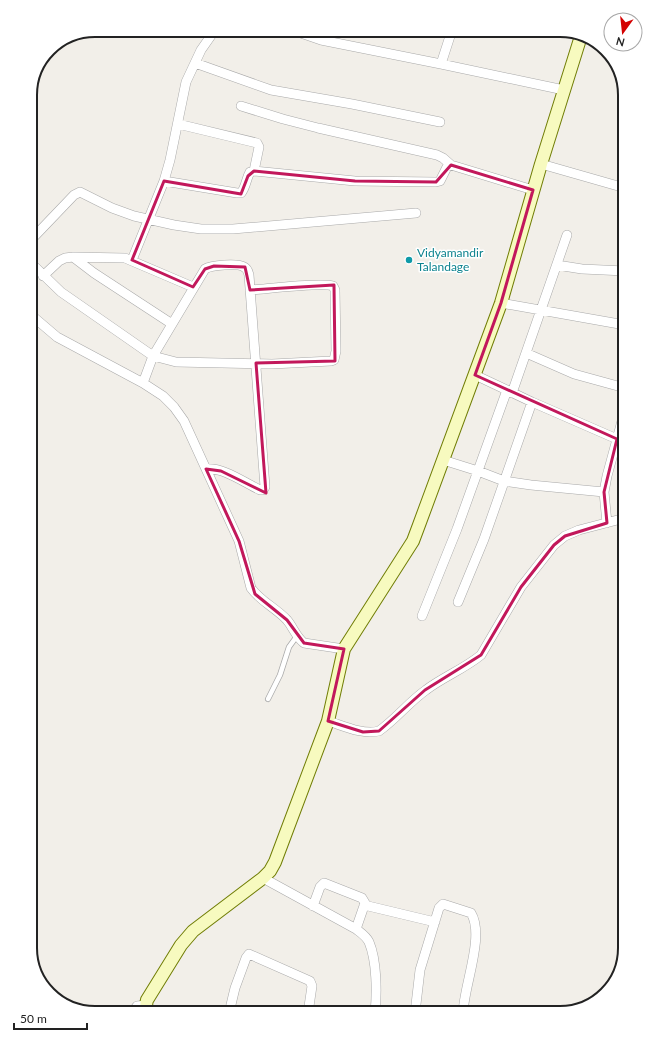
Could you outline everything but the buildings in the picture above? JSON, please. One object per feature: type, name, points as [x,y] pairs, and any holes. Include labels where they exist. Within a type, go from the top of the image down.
[{"type":"street","points":[[132,260],[164,180],[173,149],[186,82],[201,50],[210,37]]},
{"type":"street","points":[[312,37],[564,90]]},
{"type":"street","points":[[442,64],[450,37]]},
{"type":"street","points":[[149,1006],[147,1000],[181,945],[193,931],[263,878],[270,871],[275,862],[328,720],[344,649],[413,541],[475,375],[501,303],[541,164],[580,40]]},
{"type":"street","points":[[195,63],[271,90],[352,104],[440,122]]},
{"type":"street","points":[[242,106],[290,121],[437,155],[451,165],[534,190]]},
{"type":"street","points":[[178,124],[257,143],[259,147],[254,171]]},
{"type":"street","points":[[541,164],[618,186]]},
{"type":"street","points":[[164,180],[240,193],[243,190],[250,172],[254,171],[354,181],[436,182],[440,181],[447,167],[451,165]]},
{"type":"street","points":[[37,233],[77,193],[85,194],[112,208],[148,220],[174,226],[202,229],[233,228],[416,213]]},
{"type":"street","points":[[422,616],[457,529],[509,391],[526,353],[567,235]]},
{"type":"street","points":[[73,257],[94,273],[172,324]]},
{"type":"street","points":[[43,276],[59,261],[73,257],[115,257],[132,260],[194,287]]},
{"type":"street","points":[[557,265],[582,269],[618,271]]},
{"type":"street","points":[[143,383],[153,356],[205,269],[208,266],[241,266],[248,270],[265,487],[263,490],[260,490],[222,471],[213,468],[206,469]]},
{"type":"street","points":[[37,270],[67,296],[153,356],[168,361],[290,363],[334,360],[336,351],[333,286],[250,290]]},
{"type":"street","points":[[501,303],[618,324]]},
{"type":"street","points":[[37,320],[57,337],[143,383],[163,396],[174,407],[184,421],[239,541],[251,588],[255,594],[287,620],[300,640],[307,645],[344,649]]},
{"type":"street","points":[[526,353],[574,374],[618,386]]},
{"type":"street","points":[[475,375],[617,439]]},
{"type":"street","points":[[458,602],[484,539],[532,402]]},
{"type":"street","points":[[607,523],[604,492],[618,435]]},
{"type":"street","points":[[443,460],[504,481],[604,492]]},
{"type":"street","points":[[328,720],[363,732],[371,733],[383,728],[425,690],[448,675],[471,663],[481,655],[521,587],[554,545],[565,536],[578,530],[618,520]]},
{"type":"street","points":[[263,878],[356,929],[364,935],[369,942],[374,964],[376,1006]]},
{"type":"street","points":[[313,906],[320,888],[324,883],[362,898],[364,900],[364,905],[356,929]]},
{"type":"street","points":[[416,1006],[420,970],[439,908],[443,904],[468,911],[471,913],[476,924],[476,938],[464,1006]]},
{"type":"street","points":[[364,905],[435,922]]},
{"type":"street","points":[[231,1006],[235,988],[246,958],[249,954],[310,981],[312,986],[309,1006]]},
{"type":"lane","points":[[268,699],[280,675],[289,647],[297,636]]},
{"type":"highlighted area","points":[[451,165],[533,190],[501,303],[475,375],[617,439],[604,492],[607,523],[565,536],[554,545],[521,587],[481,655],[425,690],[379,731],[363,732],[328,721],[344,649],[304,643],[287,620],[255,594],[239,541],[206,469],[221,471],[266,493],[256,363],[335,361],[334,285],[250,290],[245,267],[214,266],[205,269],[193,287],[132,260],[164,181],[241,194],[248,176],[254,171],[355,181],[436,182]]},
{"type":"place","name":"Vidyamandir Talandage","points":[[409,260]]}]
